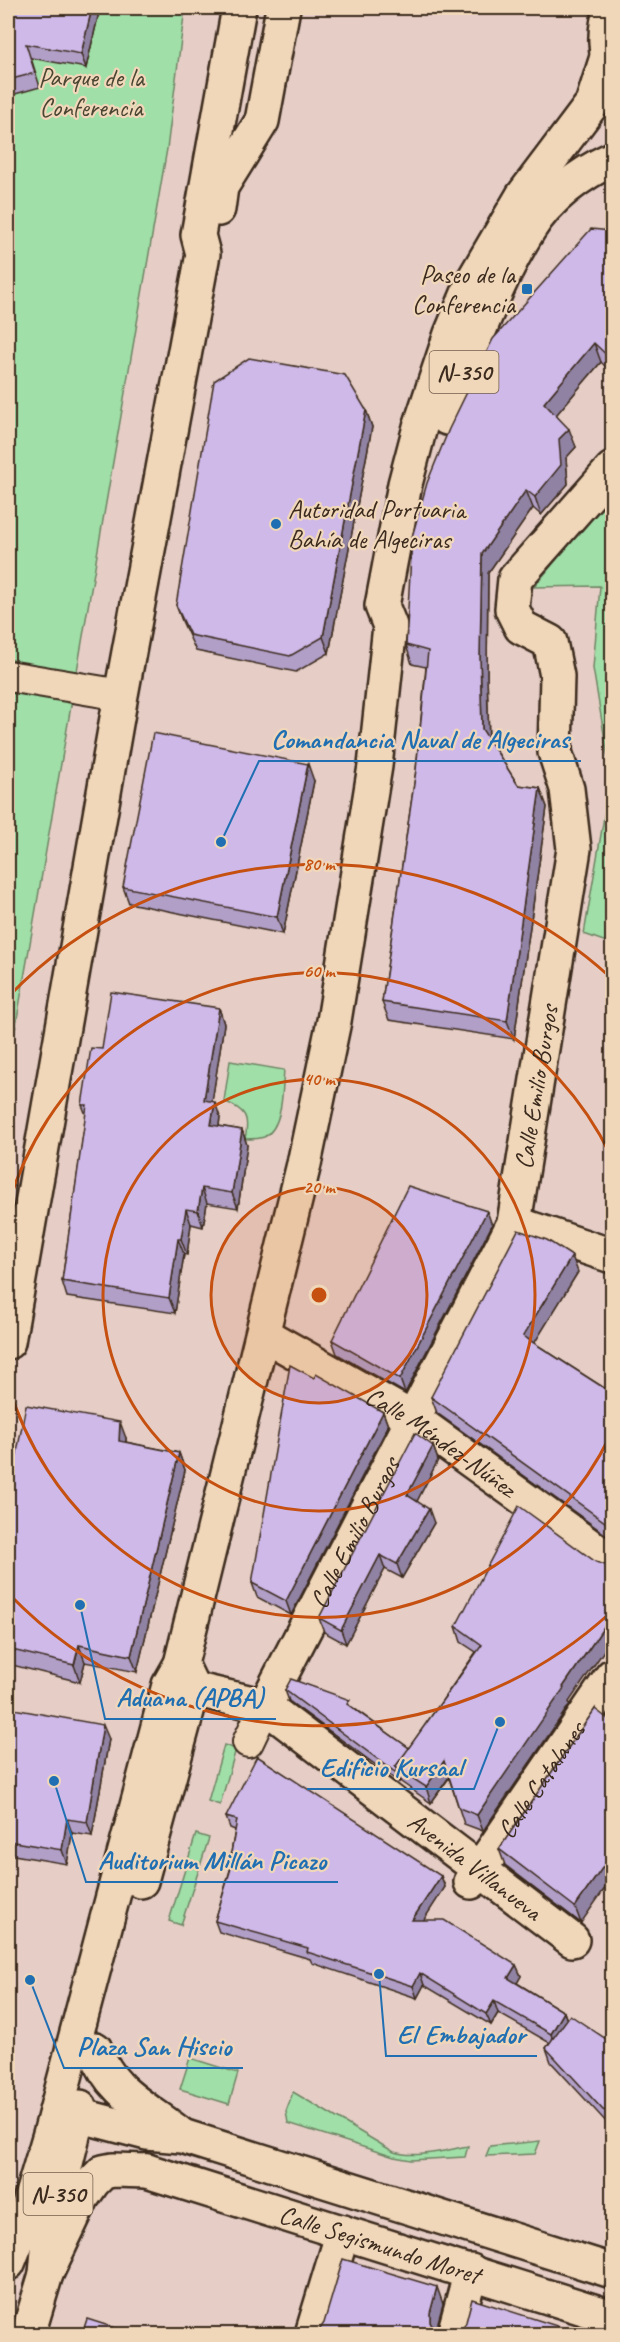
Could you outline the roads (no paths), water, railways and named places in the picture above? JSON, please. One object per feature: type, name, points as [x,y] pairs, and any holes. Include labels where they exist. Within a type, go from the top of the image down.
[{"type":"main road","points":[[8,1342],[13,1288],[202,254],[198,235],[239,8]]},
{"type":"main road","points":[[202,254],[214,239],[221,187],[262,121],[283,8]]},
{"type":"main road","name":"N-350","points":[[28,2334],[46,2274],[50,2228],[187,1677],[263,1334],[304,1164],[334,1021],[375,766],[390,626],[382,606],[405,484],[420,427],[451,334],[474,279],[522,197],[592,104],[610,67],[606,34],[610,9]]},
{"type":"main road","name":"N-350","points":[[390,626],[403,609],[422,499],[434,458],[471,353],[511,263],[530,227],[558,194],[594,168],[612,159]]},
{"type":"main road","name":"Calle Emilio Burgos","points":[[265,1706],[514,1223],[574,849],[567,789],[555,752],[557,676],[550,642],[521,627],[512,609],[515,579],[612,468]]},
{"type":"main road","points":[[514,1223],[612,1256]]},
{"type":"main road","name":"Calle Méndez-Núñez","points":[[263,1334],[412,1418],[612,1562]]},
{"type":"main road","name":"Calle Catalanes","points":[[474,1876],[612,1676]]},
{"type":"main road","name":"N-350","points":[[8,2263],[22,2228],[50,2134],[169,1685],[187,1677]]},
{"type":"main road","name":"Avenida Villanueva","points":[[187,1677],[265,1706],[474,1876],[572,1940]]},
{"type":"main road","name":"Calle Segismundo Moret","points":[[95,2049],[102,2068],[114,2085],[182,2136]]},
{"type":"main road","points":[[50,2134],[63,2120],[78,2115]]},
{"type":"main road","name":"Calle Segismundo Moret","points":[[78,2115],[147,2133],[182,2136],[612,2271]]},
{"type":"main road","name":"Calle Segismundo Moret","points":[[46,2274],[82,2198],[93,2182],[103,2172],[113,2169],[147,2171],[612,2317]]},
{"type":"main road","points":[[312,2334],[343,2232]]},
{"type":"main road","points":[[454,2334],[471,2271]]},
{"type":"street","points":[[8,676],[121,695]]},
{"type":"street","points":[[248,1742],[265,1706]]},
{"type":"place","name":"Paseo de la Conferencia","points":[[527,289]]},
{"type":"place","name":"Autoridad Portuaria Bahía de Algeciras","points":[[276,524]]},
{"type":"place","name":"Comandancia Naval de Algeciras","points":[[221,842]]},
{"type":"place","name":"Aduana (APBA)","points":[[80,1605]]},
{"type":"place","name":"Edificio Kursaal","points":[[500,1722]]},
{"type":"place","name":"Auditorium Millán Picazo","points":[[54,1781]]},
{"type":"place","name":"El Embajador","points":[[379,1974]]},
{"type":"place","name":"Plaza San Hiscio","points":[[30,1980]]},
{"type":"park label","name":"Parque de la Conferencia","points":[[91,92]]}]
